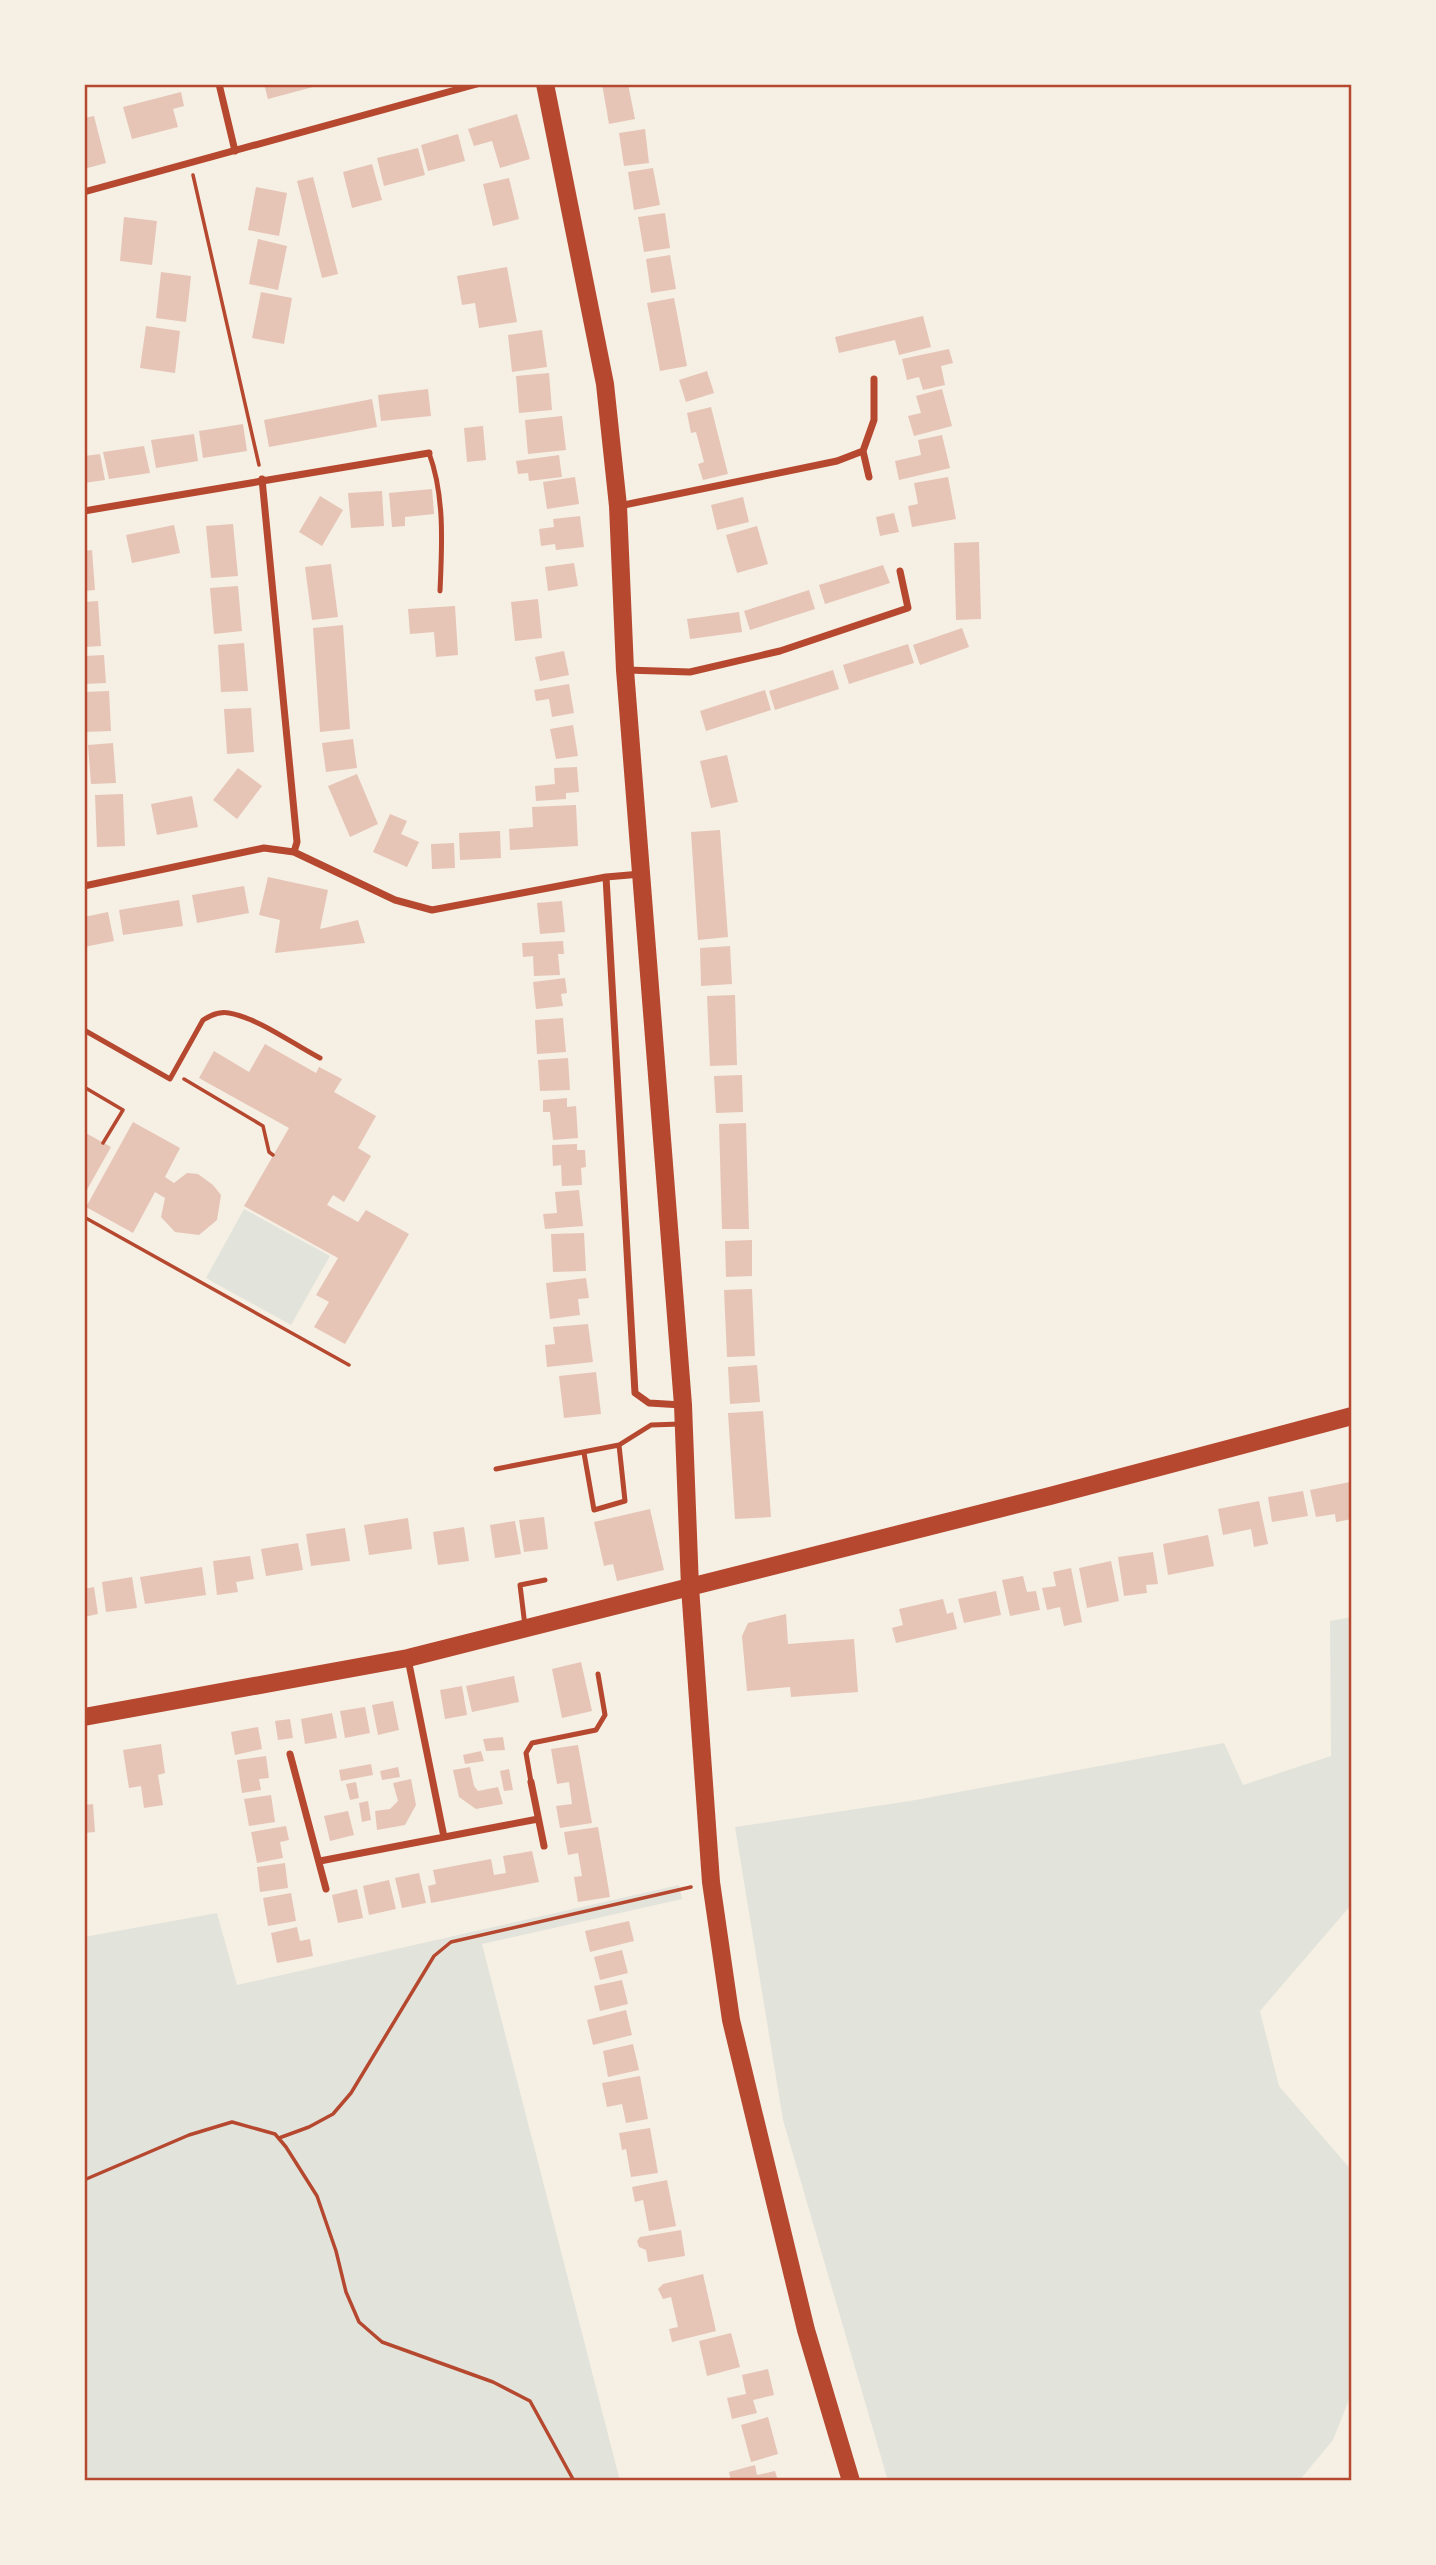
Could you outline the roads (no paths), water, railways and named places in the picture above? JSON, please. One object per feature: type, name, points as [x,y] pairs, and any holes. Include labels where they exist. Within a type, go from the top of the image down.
[{"type":"highway","points":[[545,84],[605,384],[618,506],[625,670],[683,1405],[690,1587],[705,1828],[711,1882],[731,2020],[806,2330],[851,2481]]},
{"type":"highway","points":[[84,1717],[408,1658],[1051,1496],[1352,1416]]},
{"type":"street","points":[[219,84],[235,151]]},
{"type":"street","points":[[84,192],[477,84]]},
{"type":"street","points":[[869,477],[863,451],[874,420],[874,379]]},
{"type":"street","points":[[618,506],[837,461],[863,451]]},
{"type":"street","points":[[84,511],[429,453]]},
{"type":"street","points":[[262,479],[297,842],[294,852]]},
{"type":"street","points":[[625,670],[690,672],[780,651],[908,608],[900,571]]},
{"type":"street","points":[[84,886],[264,848],[294,852],[395,900],[432,909],[606,877],[642,874]]},
{"type":"street","points":[[606,877],[635,1393],[649,1403],[683,1405]]},
{"type":"street","points":[[408,1658],[444,1837]]},
{"type":"street","points":[[290,1754],[326,1889]]},
{"type":"street","points":[[531,1782],[544,1846]]},
{"type":"street","points":[[320,1861],[538,1819]]},
{"type":"lane","points":[[429,453],[435,471],[442,540],[440,591]]},
{"type":"lane","points":[[84,1030],[170,1079],[204,1020],[212,1014],[228,1013],[254,1022],[320,1058]]},
{"type":"lane","points":[[496,1469],[619,1445],[651,1425],[684,1424]]},
{"type":"lane","points":[[584,1453],[594,1510],[625,1501],[619,1445]]},
{"type":"lane","points":[[525,1629],[520,1585],[545,1580]]},
{"type":"lane","points":[[531,1782],[526,1753],[531,1743],[596,1730],[601,1723],[605,1715],[598,1674]]}]
